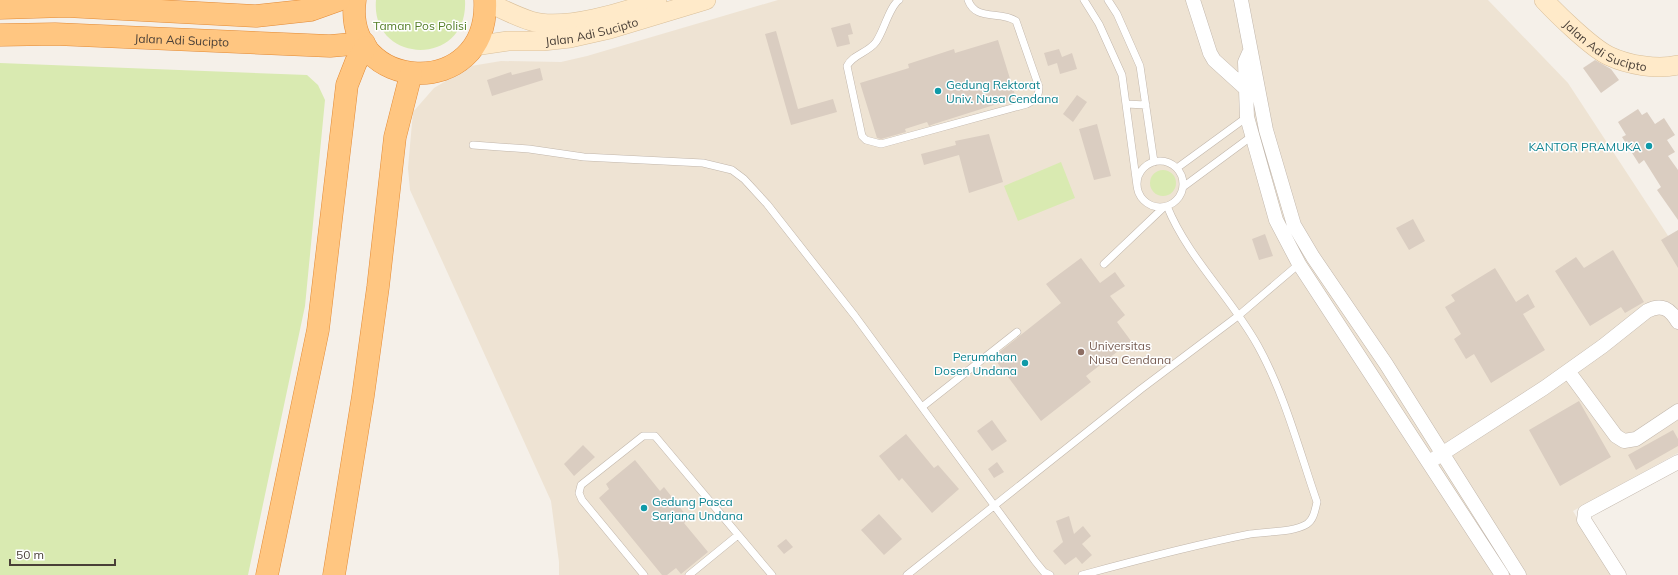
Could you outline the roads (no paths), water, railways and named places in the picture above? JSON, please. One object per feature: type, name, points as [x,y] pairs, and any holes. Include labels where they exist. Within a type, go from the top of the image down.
[{"type":"highway","points":[[0,8],[66,6],[256,16],[311,10],[339,0]]},
{"type":"highway","points":[[355,0],[354,8],[356,26],[365,45],[378,60],[394,69],[411,74],[435,73],[457,63],[474,46],[482,32],[486,17],[485,0]]},
{"type":"highway","name":"Jalan Adi Sucipto","points":[[0,35],[56,34],[330,46],[365,45]]},
{"type":"highway","points":[[267,575],[318,330],[347,85],[356,62],[365,45]]},
{"type":"highway","points":[[334,575],[363,396],[378,287],[395,137],[411,74]]},
{"type":"main road","name":"Jalan Adi Sucipto","points":[[485,0],[530,21],[545,24],[571,22],[612,15],[657,0]]},
{"type":"main road","name":"Jalan Adi Sucipto","points":[[474,46],[508,41],[543,41],[570,38],[610,29],[706,0]]},
{"type":"main road","name":"Jalan Adi Sucipto","points":[[1544,0],[1582,35],[1608,55],[1629,62],[1650,66],[1678,65]]},
{"type":"street","points":[[1193,0],[1212,57],[1246,89]]},
{"type":"street","points":[[1241,0],[1266,130],[1294,225],[1312,257],[1386,364],[1519,575]]},
{"type":"street","points":[[1251,47],[1245,62],[1247,117],[1276,220],[1299,264],[1502,575]]},
{"type":"street","points":[[1252,136],[1266,130]]},
{"type":"street","points":[[1299,264],[1312,257]]},
{"type":"street","points":[[1429,462],[1568,371],[1654,307],[1660,306],[1668,309],[1678,322]]},
{"type":"street","points":[[1568,371],[1616,436],[1624,441],[1636,438],[1678,411]]},
{"type":"street","points":[[1619,575],[1584,520],[1586,512],[1678,462]]},
{"type":"lane","points":[[899,0],[876,41],[868,50],[852,59],[847,66],[862,136],[866,140],[881,144],[1027,104],[1036,100],[1039,95],[1040,87],[1016,21],[1003,16],[980,14],[974,11],[968,0]]},
{"type":"lane","points":[[1084,0],[1099,24],[1122,75],[1140,195],[1146,202],[1155,207],[1166,207]]},
{"type":"lane","points":[[1108,0],[1117,14],[1140,66],[1154,162]]},
{"type":"lane","points":[[1126,104],[1146,105]]},
{"type":"lane","points":[[1177,168],[1247,117]]},
{"type":"lane","points":[[1183,187],[1252,136]]},
{"type":"lane","points":[[473,145],[529,149],[584,157],[702,163],[732,170],[744,178],[767,204],[855,316],[1035,561],[1044,572],[1050,575]]},
{"type":"lane","points":[[1104,264],[1166,207],[1175,202],[1180,196],[1183,187],[1182,177],[1177,168],[1170,163],[1162,161],[1154,162],[1145,167],[1139,176],[1138,186]]},
{"type":"lane","points":[[1082,575],[1200,545],[1251,534],[1296,528],[1308,523],[1314,515],[1317,502],[1285,406],[1258,346],[1186,242],[1166,207]]},
{"type":"lane","points":[[907,575],[1141,389],[1238,316],[1299,264]]},
{"type":"lane","points":[[922,407],[1018,332]]},
{"type":"lane","points":[[644,575],[582,500],[580,493],[581,485],[644,436],[655,436],[772,575]]},
{"type":"lane","points":[[689,575],[738,535]]},
{"type":"place","name":"Gedung Rektorat Univ. Nusa Cendana","points":[[938,91]]},
{"type":"place","name":"KANTOR PRAMUKA","points":[[1649,146]]},
{"type":"place","name":"Universitas Nusa Cendana","points":[[1081,352]]},
{"type":"place","name":"Perumahan Dosen Undana","points":[[1025,363]]},
{"type":"place","name":"Gedung Pasca Sarjana Undana","points":[[644,508]]},
{"type":"park label","name":"Taman Pos Polisi","points":[[420,25]]}]
